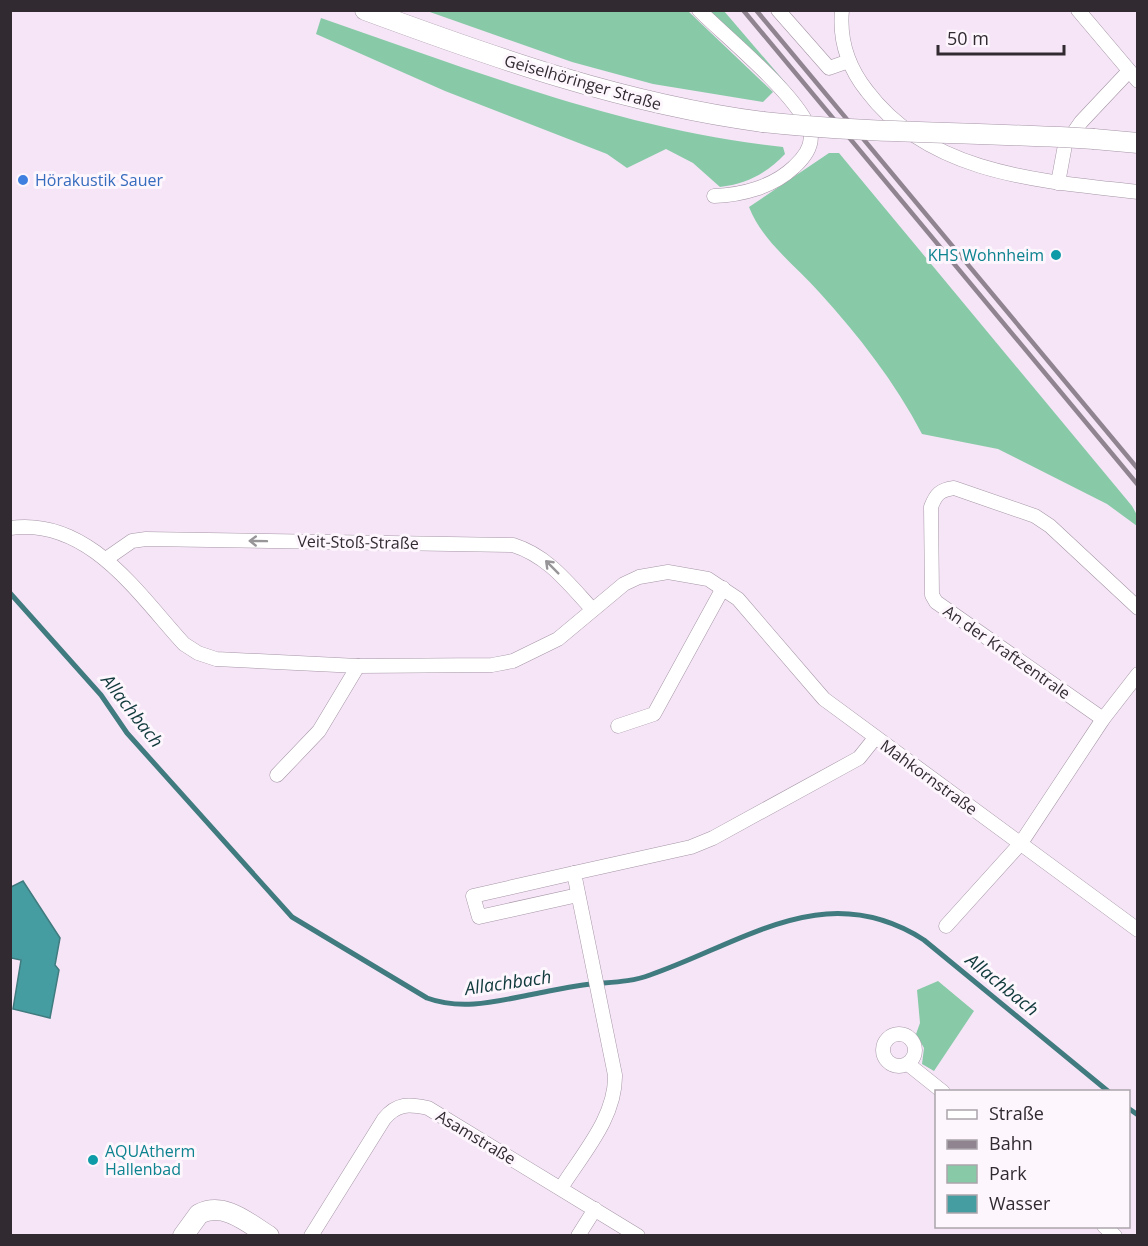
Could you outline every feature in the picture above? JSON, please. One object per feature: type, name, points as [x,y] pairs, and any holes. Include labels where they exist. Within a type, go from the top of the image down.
[{"type":"main road","name":"Geiselhöringer Straße","points":[[364,10],[512,64],[588,87],[688,110],[763,122],[840,130],[1017,134],[1137,143]]},
{"type":"main road","points":[[183,1236],[199,1214],[216,1209],[237,1216],[269,1236]]},
{"type":"street","points":[[699,10],[785,94],[802,115],[810,133],[809,148],[804,158],[789,172],[741,195],[714,196]]},
{"type":"street","points":[[778,10],[829,68],[849,62]]},
{"type":"street","points":[[842,10],[841,25],[854,75],[874,102],[900,125],[934,149],[972,165],[1058,183],[1137,192]]},
{"type":"street","points":[[1058,183],[1065,145],[1081,122],[1133,76],[1078,10]]},
{"type":"street","name":"An der Kraftzentrale","points":[[1103,719],[936,602],[932,595],[931,507],[936,494],[943,489],[954,488],[1035,516],[1050,526],[1137,608]]},
{"type":"street","points":[[10,528],[35,527],[89,545],[106,559],[184,644],[198,653],[216,658],[357,666],[472,667],[513,661],[558,639],[624,584],[654,573],[692,574],[708,579],[738,599],[824,699],[875,738]]},
{"type":"street","name":"Veit-Stoß-Straße","points":[[106,559],[132,541],[146,538],[513,545],[530,550],[547,561],[592,609]]},
{"type":"street","points":[[618,726],[654,714],[723,588]]},
{"type":"street","points":[[277,775],[319,731],[357,666]]},
{"type":"street","points":[[946,926],[1021,843],[1103,719],[1137,674]]},
{"type":"street","name":"Mahkornstraße","points":[[578,895],[478,918],[473,896],[691,847],[713,838],[859,758],[875,738],[1137,930]]},
{"type":"street","points":[[561,1188],[611,1108],[615,1091],[615,1075],[574,873]]},
{"type":"street","points":[[515,886],[520,908]]},
{"type":"street","points":[[908,1064],[941,1090]]},
{"type":"street","name":"Asamstraße","points":[[311,1236],[384,1119],[391,1110],[401,1106],[428,1108],[638,1236]]},
{"type":"street","points":[[578,1236],[595,1209]]},
{"type":"green space","points":[[427,11],[688,11],[773,92],[763,102],[653,84],[572,62]]},
{"type":"green space","points":[[709,11],[724,11],[790,88]]},
{"type":"green space","points":[[321,18],[549,96],[665,127],[723,139],[783,147],[785,154],[771,167],[756,176],[720,187],[693,163],[666,149],[627,168],[607,154],[445,91],[316,34]]},
{"type":"green space","points":[[829,153],[839,153],[1132,506],[1137,515],[1137,526],[1107,504],[998,449],[922,434],[900,396],[862,342],[834,308],[770,241],[749,207]]},
{"type":"green space","points":[[938,981],[974,1011],[934,1071],[922,1064],[924,1048],[916,1034],[920,1023],[917,990]]},
{"type":"water","points":[[23,881],[60,938],[55,965],[59,970],[50,1018],[13,1009],[21,960],[11,958],[11,887]]},
{"type":"waterway","name":"Allachbach","points":[[10,593],[101,695],[127,733],[292,917],[427,998],[453,1004],[480,1004],[577,986],[634,980],[786,922],[819,915],[853,914],[888,922],[924,940],[1107,1090]]},
{"type":"waterway","name":"Allachbach","points":[[1130,1109],[1138,1115]]},
{"type":"railway","points":[[743,10],[1138,485]]},
{"type":"railway","points":[[756,10],[1138,469]]},
{"type":"place","name":"Hörakustik Sauer","points":[[23,180]]},
{"type":"place","name":"KHS Wohnheim","points":[[1056,255]]},
{"type":"place","name":"AQUAtherm Hallenbad","points":[[93,1160]]}]
